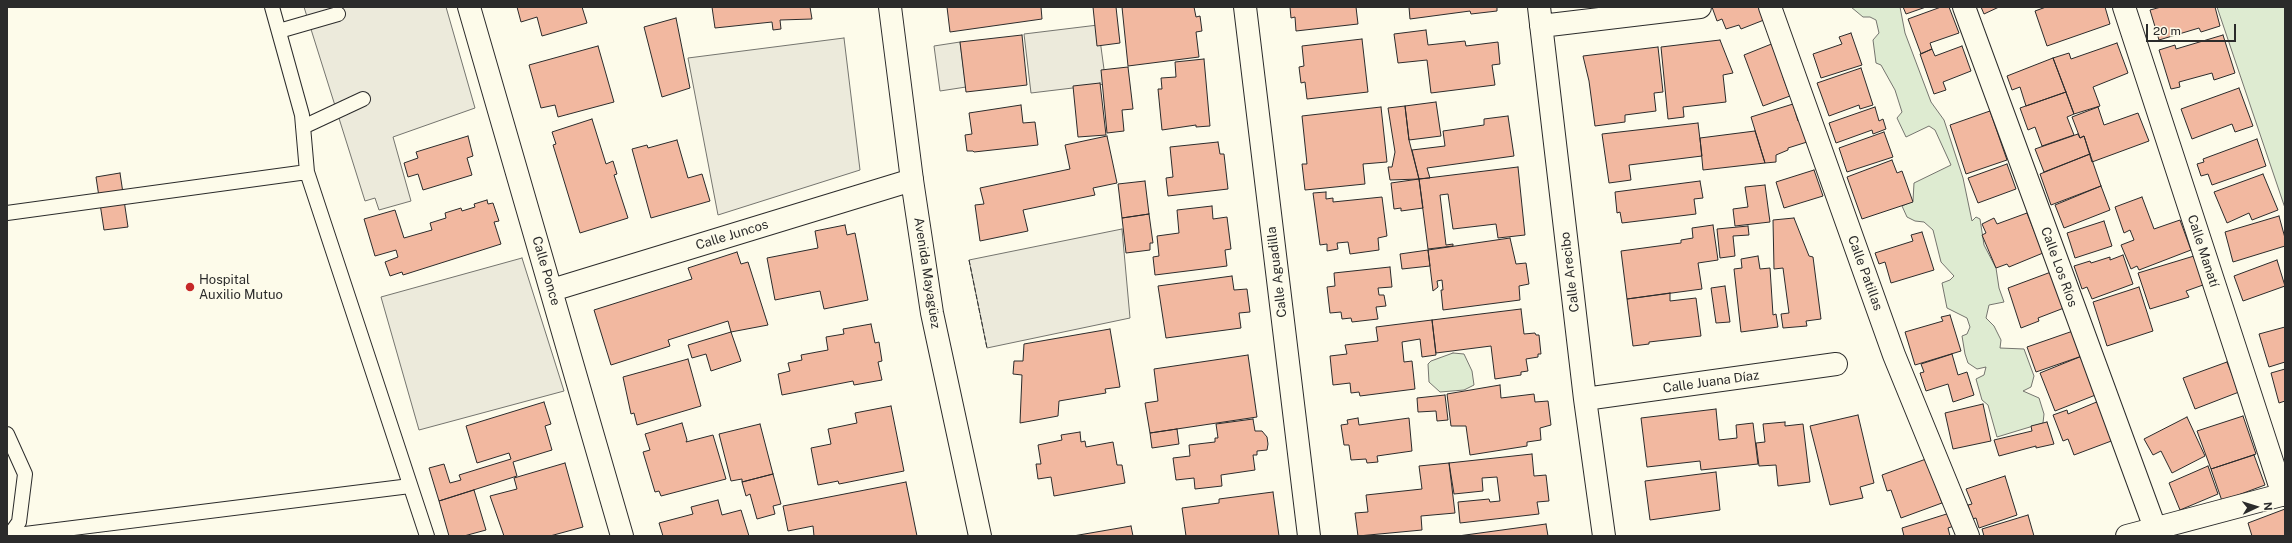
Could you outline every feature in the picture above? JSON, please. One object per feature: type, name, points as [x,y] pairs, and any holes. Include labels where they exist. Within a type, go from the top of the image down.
[{"type":"street","name":"Calle Ponce","points":[[469,7],[622,536]]},
{"type":"street","name":"Avenida Mayagüez","points":[[890,7],[912,180],[932,313],[980,536]]},
{"type":"street","name":"Calle Aguadilla","points":[[1245,7],[1309,536]]},
{"type":"street","points":[[1540,16],[1700,7]]},
{"type":"street","name":"Calle Patillas","points":[[1770,7],[1894,356],[1968,536]]},
{"type":"street","name":"Calle Los Ríos","points":[[1964,7],[2155,528]]},
{"type":"street","name":"Calle Manatí","points":[[2124,7],[2284,495]]},
{"type":"street","name":"Calle Arecibo","points":[[1540,16],[1585,399],[1604,536]]},
{"type":"street","name":"Calle Juncos","points":[[552,290],[912,180]]},
{"type":"street","name":"Calle Juana Díaz","points":[[1585,399],[1836,364]]},
{"type":"street","points":[[2127,536],[2284,495]]},
{"type":"lane","points":[[272,7],[302,115],[307,172],[427,536]]},
{"type":"lane","points":[[279,31],[338,14]]},
{"type":"lane","points":[[303,127],[363,99]]},
{"type":"lane","points":[[7,213],[307,172]]},
{"type":"lane","points":[[7,434],[25,474],[19,522],[9,536]]},
{"type":"lane","points":[[9,536],[410,486]]},
{"type":"green space","points":[[1851,7],[1900,7],[1905,33],[1931,102],[1944,120],[1963,178],[1972,221],[1976,217],[1980,219],[1984,245],[1996,268],[1999,288],[2004,302],[1989,305],[1986,318],[1994,326],[2001,340],[2000,348],[2024,349],[2034,376],[2031,387],[2023,391],[2039,398],[2044,414],[2043,423],[1997,437],[1988,405],[1982,400],[1976,379],[1984,375],[1986,367],[1977,369],[1968,363],[1962,336],[1967,334],[1970,327],[1967,318],[1947,308],[1942,283],[1950,280],[1954,276],[1941,262],[1933,230],[1924,222],[1915,221],[1907,217],[1902,206],[1913,201],[1914,183],[1951,165],[1935,130],[1929,126],[1906,137],[1897,118],[1902,112],[1895,90],[1881,65],[1876,63],[1873,40],[1879,33],[1876,20],[1870,17],[1863,17]]},
{"type":"green space","points":[[2217,7],[2285,7],[2285,208]]},
{"type":"green space","points":[[1453,353],[1464,354],[1472,371],[1474,385],[1464,390],[1440,392],[1429,382],[1428,364],[1431,361]]},
{"type":"shaded area","points":[[304,7],[446,7],[475,108],[393,137],[411,201],[379,210],[375,198],[365,201]]},
{"type":"shaded area","points":[[1098,25],[1106,84],[1031,93],[1024,34]]},
{"type":"shaded area","points":[[844,38],[860,170],[718,215],[688,58]]},
{"type":"shaded area","points":[[960,42],[966,87],[940,91],[934,46]]},
{"type":"shaded area","points":[[1122,229],[1130,318],[987,348],[969,260]]},
{"type":"shaded area","points":[[522,258],[564,391],[419,430],[381,297]]},
{"type":"building","points":[[517,7],[582,7],[587,23],[542,36],[537,17],[521,22]]},
{"type":"building","points":[[712,7],[810,7],[812,19],[780,20],[781,29],[773,30],[772,22],[715,28]]},
{"type":"building","points":[[947,7],[1041,7],[1042,19],[950,32]]},
{"type":"building","points":[[1093,7],[1116,7],[1120,43],[1097,46]]},
{"type":"building","points":[[1122,7],[1194,7],[1196,17],[1200,16],[1202,31],[1196,32],[1199,57],[1128,66]]},
{"type":"building","points":[[1290,7],[1356,7],[1358,24],[1296,31],[1295,17],[1291,18]]},
{"type":"building","points":[[1409,7],[1497,7],[1497,11],[1471,14],[1470,11],[1410,19]]},
{"type":"building","points":[[1712,7],[1764,7],[1769,18],[1741,29],[1739,25],[1726,29],[1722,19],[1717,21]]},
{"type":"building","points":[[1903,7],[1926,7],[1906,14]]},
{"type":"building","points":[[1941,7],[1949,7],[1959,33],[1930,43],[1932,49],[1921,54],[1908,19]]},
{"type":"building","points":[[1981,7],[1999,7],[1984,14]]},
{"type":"building","points":[[2046,7],[2105,7],[2110,24],[2047,46],[2035,11]]},
{"type":"building","points":[[2161,7],[2215,7],[2220,26],[2201,32],[2199,28],[2159,40],[2150,10]]},
{"type":"building","points":[[676,18],[690,88],[662,97],[644,27]]},
{"type":"building","points":[[1426,30],[1428,45],[1465,41],[1466,46],[1498,42],[1500,64],[1492,65],[1495,85],[1431,93],[1427,60],[1398,63],[1394,34]]},
{"type":"building","points":[[1851,33],[1862,65],[1821,78],[1813,54],[1842,44],[1839,37]]},
{"type":"building","points":[[1022,35],[1027,85],[966,92],[960,42]]},
{"type":"building","points":[[2223,35],[2235,73],[2214,80],[2212,73],[2179,82],[2180,87],[2171,89],[2159,50],[2175,45],[2176,49]]},
{"type":"building","points":[[1362,39],[1368,92],[1307,99],[1305,82],[1301,83],[1299,67],[1304,66],[1302,46]]},
{"type":"building","points":[[1720,40],[1733,73],[1723,75],[1726,102],[1683,107],[1684,117],[1668,119],[1661,47]]},
{"type":"building","points":[[1774,43],[1786,76],[1783,77],[1790,96],[1763,106],[1744,55]]},
{"type":"building","points":[[2117,43],[2128,73],[2093,87],[2100,106],[2074,114],[2053,58],[2069,53],[2071,59]]},
{"type":"building","points":[[598,46],[614,102],[558,117],[555,105],[541,108],[529,65]]},
{"type":"building","points":[[1962,46],[1971,71],[1943,82],[1946,90],[1934,94],[1920,54],[1932,49],[1935,56]]},
{"type":"building","points":[[1658,47],[1663,92],[1654,93],[1656,111],[1625,115],[1625,122],[1595,126],[1589,81],[1583,56]]},
{"type":"building","points":[[2053,58],[2066,92],[2026,106],[2020,87],[2012,90],[2007,76]]},
{"type":"building","points":[[1204,59],[1210,126],[1196,127],[1196,125],[1162,130],[1158,89],[1162,89],[1161,78],[1176,77],[1175,62]]},
{"type":"building","points":[[1128,67],[1133,109],[1122,110],[1124,131],[1107,133],[1101,70]]},
{"type":"building","points":[[1861,68],[1873,105],[1860,109],[1859,105],[1829,116],[1817,83]]},
{"type":"building","points":[[1100,83],[1106,135],[1078,137],[1073,86]]},
{"type":"building","points":[[2239,88],[2253,126],[2235,132],[2232,124],[2192,139],[2181,109]]},
{"type":"building","points":[[2066,92],[2074,114],[2067,117],[2074,135],[2042,146],[2035,127],[2028,130],[2020,108]]},
{"type":"building","points":[[1436,102],[1441,136],[1409,140],[1405,106]]},
{"type":"building","points":[[1793,104],[1798,121],[1801,119],[1807,142],[1788,148],[1788,150],[1776,155],[1776,162],[1765,163],[1751,117]]},
{"type":"building","points":[[1021,105],[1023,123],[1035,122],[1038,145],[974,152],[967,151],[965,135],[972,134],[969,113]]},
{"type":"building","points":[[1405,106],[1409,140],[1419,179],[1390,180],[1388,167],[1392,167],[1395,152],[1388,108]]},
{"type":"building","points":[[1381,107],[1387,162],[1363,164],[1365,184],[1305,190],[1302,164],[1307,164],[1302,116]]},
{"type":"building","points":[[1875,107],[1879,121],[1883,119],[1886,129],[1873,134],[1872,130],[1836,143],[1829,123]]},
{"type":"building","points":[[2098,107],[2104,125],[2138,113],[2149,141],[2092,162],[2084,136],[2080,138],[2072,117]]},
{"type":"building","points":[[1990,111],[2007,160],[1966,174],[1950,125]]},
{"type":"building","points":[[1508,116],[1514,156],[1427,168],[1430,178],[1419,179],[1412,150],[1445,146],[1443,131],[1484,125],[1484,119]]},
{"type":"building","points":[[592,119],[606,164],[613,161],[617,174],[614,175],[628,218],[580,233],[553,145],[556,144],[552,132]]},
{"type":"building","points":[[1698,123],[1702,156],[1629,165],[1631,180],[1609,183],[1602,134]]},
{"type":"building","points":[[1755,131],[1765,163],[1703,170],[1700,138]]},
{"type":"building","points":[[1884,132],[1893,157],[1847,172],[1839,148]]},
{"type":"building","points":[[2078,134],[2080,138],[2084,136],[2090,154],[2044,172],[2035,149]]},
{"type":"building","points":[[468,136],[473,156],[467,158],[472,175],[423,190],[418,174],[408,177],[404,163],[418,158],[416,152]]},
{"type":"building","points":[[1107,136],[1117,183],[1093,188],[1095,195],[1023,210],[1028,231],[980,241],[975,205],[984,204],[980,188],[1070,169],[1065,145]]},
{"type":"building","points":[[2257,139],[2266,166],[2212,185],[2208,174],[2201,176],[2197,164],[2204,162],[2203,159]]},
{"type":"building","points":[[677,140],[688,178],[702,174],[710,201],[651,218],[632,149],[647,145],[648,148]]},
{"type":"building","points":[[1218,142],[1220,154],[1224,154],[1228,189],[1168,196],[1166,178],[1173,177],[1170,147]]},
{"type":"building","points":[[2090,154],[2101,186],[2051,205],[2040,174]]},
{"type":"building","points":[[1892,160],[1897,173],[1902,171],[1913,202],[1862,219],[1847,177]]},
{"type":"building","points":[[2007,164],[2016,189],[1978,203],[1968,178]]},
{"type":"building","points":[[1518,167],[1525,235],[1498,238],[1496,224],[1453,229],[1448,194],[1440,195],[1446,245],[1453,244],[1453,246],[1428,249],[1419,179]]},
{"type":"building","points":[[1814,170],[1823,196],[1784,208],[1776,182]]},
{"type":"building","points":[[120,173],[128,227],[104,230],[96,177]]},
{"type":"building","points":[[2263,174],[2278,210],[2252,220],[2249,213],[2227,223],[2214,192]]},
{"type":"building","points":[[1419,179],[1423,208],[1401,211],[1401,208],[1394,209],[1391,183]]},
{"type":"building","points":[[1145,181],[1149,214],[1122,218],[1118,184]]},
{"type":"building","points":[[1700,181],[1703,198],[1694,199],[1696,214],[1622,223],[1620,212],[1617,213],[1615,192]]},
{"type":"building","points":[[1765,185],[1770,222],[1735,226],[1733,209],[1748,207],[1745,187]]},
{"type":"building","points":[[2101,186],[2110,210],[2064,228],[2055,205]]},
{"type":"building","points":[[1326,192],[1326,199],[1333,198],[1333,202],[1382,197],[1387,236],[1378,238],[1379,250],[1350,254],[1348,242],[1337,243],[1338,249],[1327,251],[1327,244],[1320,245],[1313,193]]},
{"type":"building","points":[[2142,197],[2154,229],[2180,220],[2191,250],[2139,270],[2137,266],[2131,269],[2121,245],[2134,240],[2130,230],[2124,233],[2115,207]]},
{"type":"building","points":[[487,200],[488,204],[493,203],[499,221],[494,222],[501,244],[403,275],[402,272],[390,276],[385,262],[398,257],[396,250],[375,256],[364,219],[395,210],[404,238],[432,230],[430,223],[446,218],[445,213],[461,208],[462,211],[475,207],[474,204]]},
{"type":"building","points":[[1212,206],[1213,219],[1227,217],[1231,249],[1225,250],[1227,266],[1155,275],[1153,257],[1159,256],[1157,236],[1179,233],[1177,210]]},
{"type":"building","points":[[2027,213],[2043,253],[2009,267],[2007,264],[1996,268],[1982,235],[1986,233],[1982,224],[1994,218],[1997,224]]},
{"type":"building","points":[[1149,214],[1153,243],[1150,243],[1150,250],[1126,253],[1122,218]]},
{"type":"building","points":[[2279,216],[2285,238],[2285,246],[2233,262],[2225,232]]},
{"type":"building","points":[[1794,218],[1809,256],[1813,257],[1821,319],[1806,321],[1807,326],[1783,328],[1781,314],[1789,313],[1783,268],[1774,269],[1773,220]]},
{"type":"building","points":[[2104,221],[2112,246],[2075,258],[2067,233]]},
{"type":"building","points":[[845,225],[847,235],[855,233],[868,300],[824,309],[820,291],[775,300],[767,258],[818,248],[815,231]]},
{"type":"building","points":[[1713,225],[1718,260],[1698,263],[1702,289],[1627,299],[1621,251],[1681,243],[1681,240],[1693,238],[1692,228]]},
{"type":"building","points":[[1748,226],[1749,235],[1733,236],[1735,256],[1720,258],[1717,229]]},
{"type":"building","points":[[1922,232],[1934,270],[1891,283],[1885,262],[1879,264],[1875,253],[1913,241],[1911,235]]},
{"type":"building","points":[[1510,238],[1516,264],[1526,263],[1529,284],[1519,286],[1520,300],[1443,310],[1441,290],[1443,290],[1442,280],[1437,281],[1438,287],[1433,291],[1428,250]]},
{"type":"building","points":[[1428,250],[1430,266],[1402,269],[1400,254]]},
{"type":"building","points":[[737,252],[741,264],[748,262],[768,325],[731,332],[728,321],[668,340],[670,346],[611,365],[594,310],[692,279],[688,268]]},
{"type":"building","points":[[2123,255],[2133,284],[2092,299],[2087,287],[2082,289],[2074,266],[2090,261],[2091,263],[2110,257],[2110,260]]},
{"type":"building","points":[[1758,256],[1760,269],[1770,268],[1773,315],[1776,314],[1778,327],[1741,332],[1734,269],[1742,268],[1741,259]]},
{"type":"building","points":[[2194,256],[2203,285],[2186,291],[2189,297],[2150,309],[2138,273]]},
{"type":"building","points":[[2277,260],[2285,286],[2243,301],[2234,276]]},
{"type":"building","points":[[1390,267],[1392,287],[1378,288],[1379,295],[1384,295],[1386,306],[1376,307],[1378,319],[1352,322],[1351,318],[1342,319],[1341,312],[1330,313],[1327,287],[1335,286],[1334,273]]},
{"type":"building","points":[[2051,272],[2064,308],[2038,318],[2039,321],[2021,328],[2008,288]]},
{"type":"building","points":[[1232,276],[1234,290],[1247,289],[1250,312],[1239,313],[1241,328],[1166,338],[1158,286]]},
{"type":"building","points":[[1725,286],[1730,322],[1716,323],[1711,288]]},
{"type":"building","points":[[2139,287],[2153,331],[2107,346],[2093,302]]},
{"type":"building","points":[[1670,293],[1670,301],[1696,298],[1701,336],[1649,342],[1649,344],[1633,346],[1627,299]]},
{"type":"building","points":[[1521,309],[1524,334],[1535,333],[1536,335],[1539,335],[1541,354],[1538,354],[1538,357],[1526,359],[1528,371],[1521,372],[1521,375],[1495,379],[1491,346],[1436,353],[1432,320]]},
{"type":"building","points":[[1950,315],[1961,351],[1915,365],[1905,332],[1943,321],[1941,317]]},
{"type":"building","points":[[1432,320],[1436,355],[1422,357],[1420,339],[1402,342],[1404,362],[1412,361],[1415,389],[1360,396],[1359,392],[1351,393],[1350,383],[1333,385],[1330,356],[1347,354],[1345,345],[1378,341],[1376,327]]},
{"type":"building","points":[[871,324],[875,343],[879,342],[882,361],[878,362],[882,380],[854,385],[853,381],[782,395],[778,374],[790,371],[788,363],[802,360],[801,355],[828,350],[826,337],[844,334],[843,329]]},
{"type":"building","points":[[2285,327],[2285,362],[2269,367],[2259,334]]},
{"type":"building","points":[[1110,329],[1120,387],[1105,389],[1106,393],[1059,401],[1058,416],[1020,423],[1022,375],[1013,374],[1014,361],[1023,361],[1024,344]]},
{"type":"building","points":[[2073,331],[2082,356],[2036,372],[2027,347]]},
{"type":"building","points":[[731,332],[741,361],[711,371],[706,354],[692,358],[688,345]]},
{"type":"building","points":[[1952,354],[1958,375],[1967,372],[1974,395],[1953,402],[1948,384],[1926,391],[1920,373],[1924,372],[1921,364]]},
{"type":"building","points":[[1248,355],[1257,417],[1150,433],[1145,403],[1158,401],[1154,369]]},
{"type":"building","points":[[2082,356],[2098,394],[2055,411],[2040,373]]},
{"type":"building","points":[[688,359],[701,406],[637,425],[634,413],[631,414],[623,377]]},
{"type":"building","points":[[2227,362],[2239,392],[2195,409],[2183,378]]},
{"type":"building","points":[[2285,369],[2285,401],[2279,403],[2271,373]]},
{"type":"building","points":[[1500,385],[1501,398],[1534,394],[1535,402],[1548,401],[1551,425],[1540,428],[1541,440],[1527,442],[1527,446],[1470,455],[1466,426],[1451,426],[1447,394]]},
{"type":"building","points":[[1445,395],[1448,420],[1437,421],[1436,411],[1418,412],[1417,398]]},
{"type":"building","points":[[2099,401],[2114,440],[2074,455],[2068,439],[2063,441],[2053,415],[2067,410],[2068,414]]},
{"type":"building","points":[[544,402],[551,424],[545,426],[552,450],[513,462],[517,476],[439,501],[429,468],[444,464],[450,483],[461,480],[459,475],[511,459],[509,453],[477,463],[466,426]]},
{"type":"building","points":[[1983,404],[1991,441],[1953,449],[1945,413]]},
{"type":"building","points":[[891,406],[904,471],[839,484],[838,481],[818,485],[811,448],[831,444],[828,429],[857,423],[855,413]]},
{"type":"building","points":[[1716,409],[1719,440],[1737,438],[1736,425],[1753,423],[1758,464],[1701,470],[1700,461],[1647,467],[1641,418]]},
{"type":"building","points":[[1858,415],[1874,483],[1860,487],[1863,498],[1830,505],[1810,426]]},
{"type":"building","points":[[2243,416],[2256,454],[2211,469],[2197,431]]},
{"type":"building","points":[[2187,417],[2205,456],[2172,473],[2161,451],[2153,455],[2144,439]]},
{"type":"building","points":[[1358,418],[1359,425],[1409,418],[1412,451],[1377,456],[1378,462],[1367,463],[1366,459],[1351,460],[1349,445],[1344,445],[1341,425],[1348,424],[1347,420]]},
{"type":"building","points":[[1253,419],[1255,431],[1262,431],[1267,437],[1268,444],[1267,450],[1257,451],[1257,455],[1253,455],[1255,470],[1221,475],[1222,486],[1195,489],[1194,478],[1176,480],[1173,458],[1190,456],[1189,445],[1215,442],[1215,438],[1218,438],[1216,424]]},
{"type":"building","points":[[1785,422],[1785,426],[1803,424],[1810,482],[1778,486],[1776,465],[1759,466],[1756,443],[1765,442],[1763,424]]},
{"type":"building","points":[[2047,422],[2054,444],[2036,448],[2036,446],[1999,456],[1994,440],[2032,431],[2031,426]]},
{"type":"building","points":[[682,423],[687,440],[686,442],[713,435],[726,479],[661,496],[659,491],[655,492],[643,452],[650,450],[645,434]]},
{"type":"building","points":[[760,424],[773,474],[742,482],[742,479],[731,481],[719,434]]},
{"type":"building","points":[[1177,429],[1179,444],[1152,448],[1150,433]]},
{"type":"building","points":[[1080,432],[1081,442],[1085,441],[1086,447],[1113,442],[1117,465],[1122,465],[1125,483],[1054,496],[1051,477],[1038,479],[1036,464],[1041,464],[1038,445],[1062,440],[1061,435]]},
{"type":"building","points":[[1532,454],[1534,476],[1546,475],[1549,501],[1537,502],[1539,514],[1460,523],[1458,502],[1489,499],[1490,502],[1500,501],[1497,477],[1482,478],[1483,491],[1454,494],[1449,463]]},
{"type":"building","points":[[2254,455],[2265,485],[2222,501],[2211,469]]},
{"type":"building","points":[[1926,459],[1942,503],[1901,518],[1891,490],[1887,491],[1882,475]]},
{"type":"building","points":[[565,463],[583,527],[550,536],[504,536],[490,496],[517,489],[514,478]]},
{"type":"building","points":[[1449,463],[1455,513],[1421,516],[1422,530],[1358,536],[1355,513],[1368,512],[1366,495],[1422,489],[1419,466]]},
{"type":"building","points":[[2208,466],[2218,494],[2180,510],[2169,483]]},
{"type":"building","points":[[1716,472],[1720,510],[1650,520],[1645,481]]},
{"type":"building","points":[[773,474],[781,504],[773,506],[775,514],[757,519],[750,494],[746,496],[742,482]]},
{"type":"building","points":[[2005,476],[2017,515],[1979,528],[1976,518],[1972,519],[1968,505],[1972,504],[1966,489]]},
{"type":"building","points":[[906,482],[917,536],[814,536],[813,526],[788,531],[783,506]]},
{"type":"building","points":[[474,490],[486,530],[464,536],[449,536],[439,501]]},
{"type":"building","points":[[1273,492],[1279,536],[1186,536],[1182,508],[1219,503],[1219,499]]},
{"type":"building","points":[[718,500],[722,515],[741,510],[749,536],[663,536],[659,523],[693,514],[691,507]]},
{"type":"building","points":[[2285,509],[2285,536],[2252,536],[2248,523]]},
{"type":"building","points":[[1953,512],[1957,525],[1948,528],[1950,536],[1904,536],[1902,528]]},
{"type":"building","points":[[2028,515],[2034,536],[1984,536],[1982,529]]},
{"type":"building","points":[[1546,524],[1548,536],[1458,536]]},
{"type":"building","points":[[1131,526],[1133,536],[1073,536]]},
{"type":"fence","points":[[969,260],[987,348]]},
{"type":"place","name":"Hospital Auxilio Mutuo","points":[[190,287]]}]
